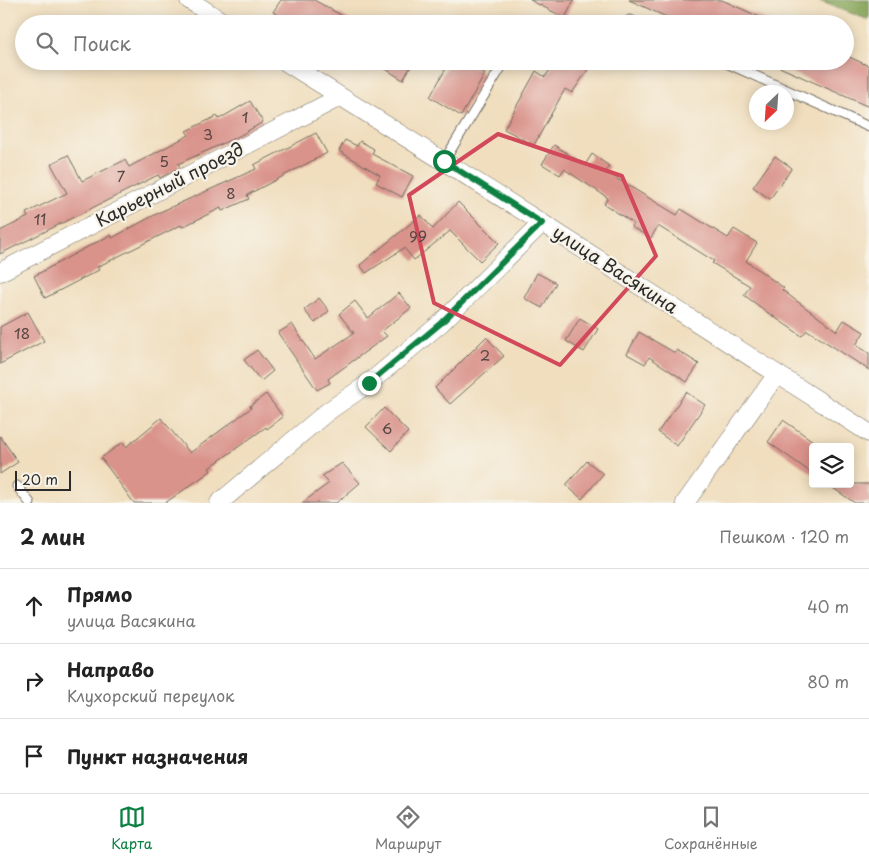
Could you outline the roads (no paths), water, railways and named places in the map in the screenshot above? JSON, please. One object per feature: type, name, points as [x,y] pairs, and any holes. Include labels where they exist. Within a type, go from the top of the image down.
[{"type":"street","points":[[189,0],[212,15]]},
{"type":"street","name":"улица Васякина","points":[[298,70],[542,223],[869,433]]},
{"type":"street","name":"Карьерный проезд","points":[[0,272],[340,98]]},
{"type":"street","points":[[219,503],[327,412],[369,383],[441,323],[542,223]]},
{"type":"street","points":[[685,503],[777,374]]},
{"type":"lane","points":[[444,161],[500,70]]},
{"type":"lane","points":[[742,70],[869,127]]},
{"type":"lane","points":[[17,486],[30,503]]}]
